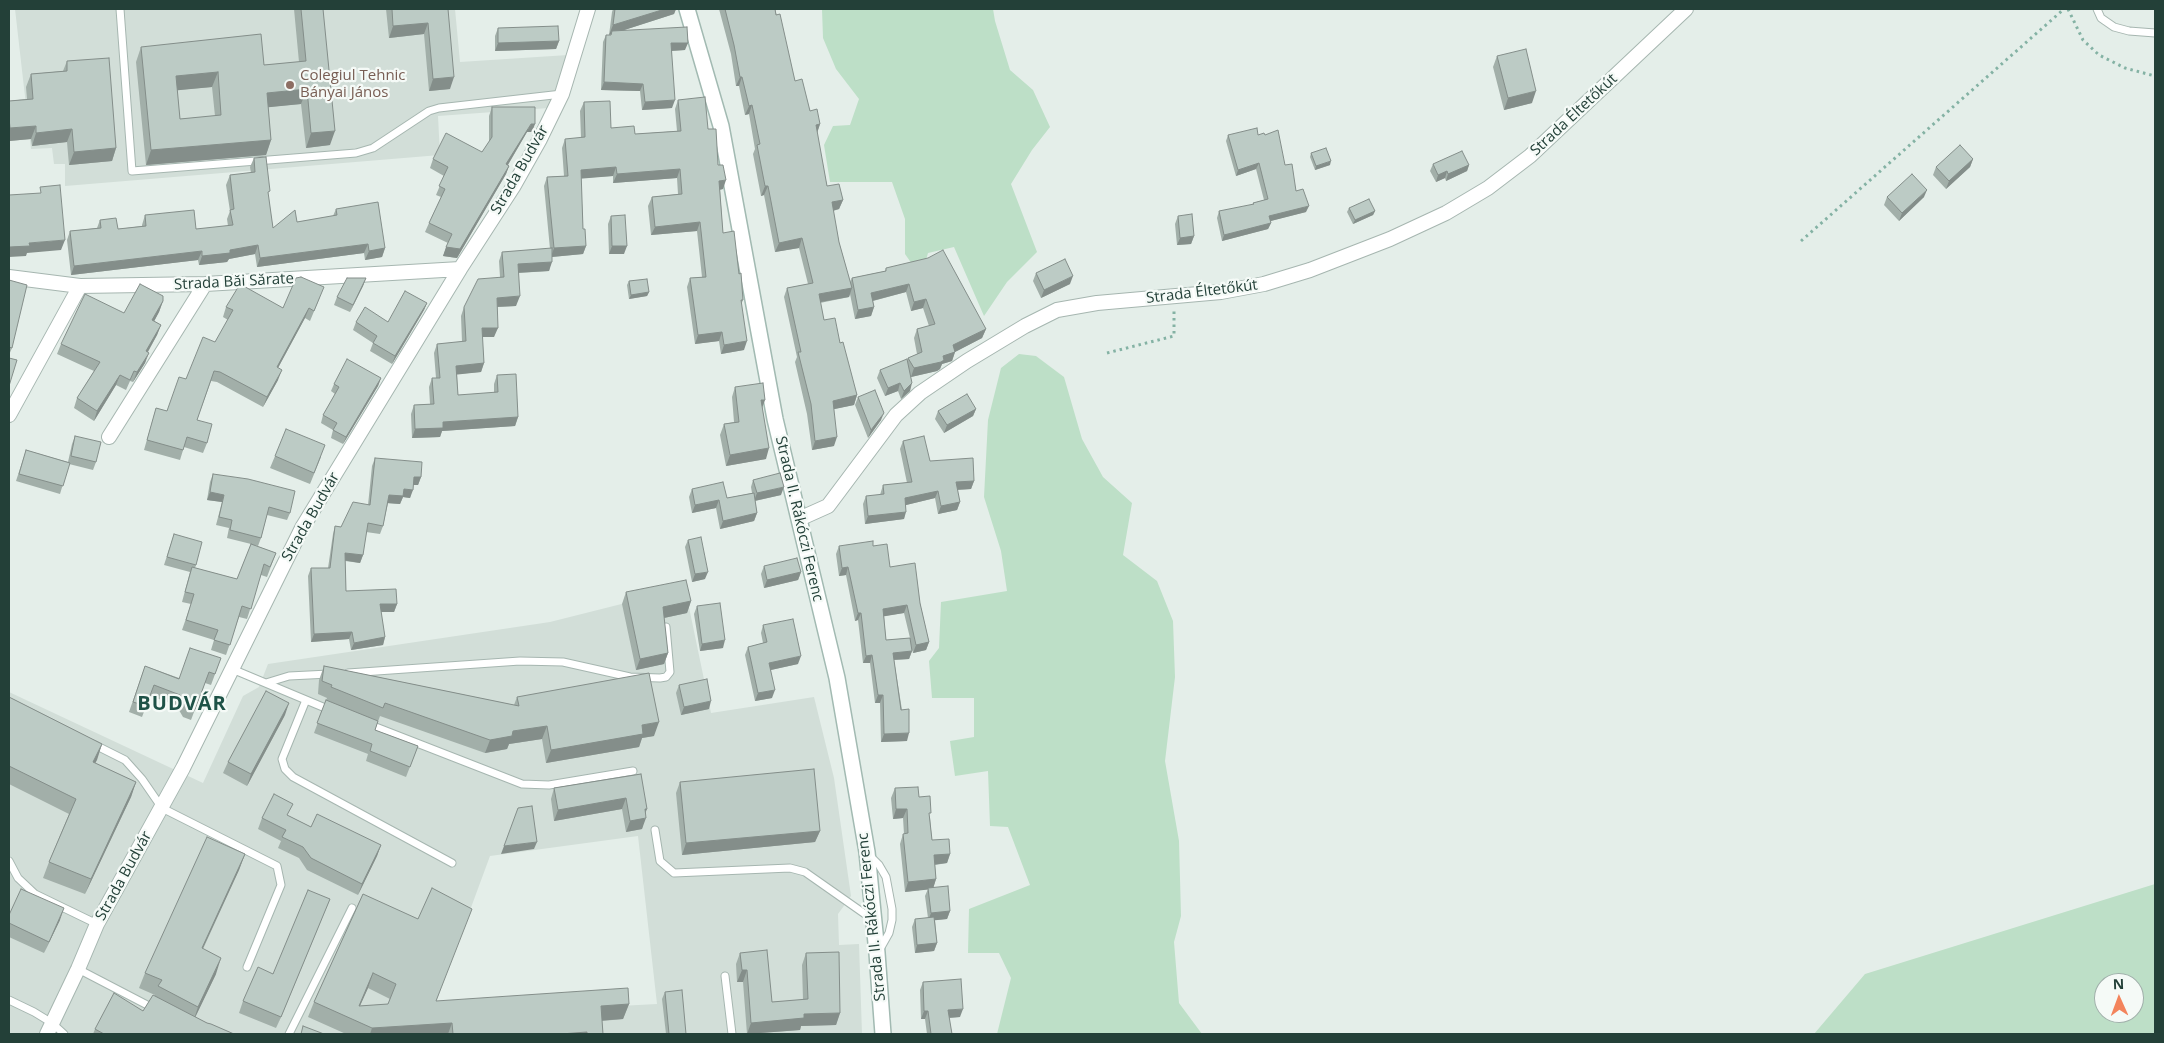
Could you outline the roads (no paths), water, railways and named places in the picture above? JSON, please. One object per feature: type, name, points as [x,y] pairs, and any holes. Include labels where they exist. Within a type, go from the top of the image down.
[{"type":"main road","name":"Strada II. Rákóczi Ferenc","points":[[687,9],[720,126],[775,419],[837,678],[867,852],[883,1034]]},
{"type":"street","name":"Strada Budvár","points":[[50,1029],[97,924],[162,808],[302,528],[460,269],[513,187],[562,94],[588,9]]},
{"type":"street","name":"Strada Éltetőkút","points":[[799,519],[818,513],[828,506],[896,416],[920,393],[1016,331],[1057,310],[1097,303],[1221,292],[1264,284],[1292,276],[1390,239],[1446,213],[1488,188],[1530,156],[1686,9]]},
{"type":"street","name":"Strada Băi Sărate","points":[[9,277],[80,286],[205,284],[460,269]]},
{"type":"street","points":[[109,437],[205,284]]},
{"type":"street","points":[[9,415],[80,286]]},
{"type":"lane","points":[[120,9],[132,171],[356,153],[373,148],[429,111],[439,108],[562,94]]},
{"type":"lane","points":[[2097,9],[2101,18],[2114,27],[2129,31],[2155,33]]},
{"type":"lane","points":[[266,683],[289,676],[520,662],[563,662],[630,677],[660,678],[666,677],[670,672],[666,627]]},
{"type":"lane","points":[[232,669],[333,711]]},
{"type":"lane","points":[[306,700],[282,760],[284,769],[292,776],[452,863]]},
{"type":"lane","points":[[361,722],[522,784],[549,784],[633,772]]},
{"type":"lane","points":[[87,741],[125,760],[142,779],[162,808],[277,866],[281,885],[247,966]]},
{"type":"lane","points":[[655,830],[660,861],[674,873],[790,868],[805,872],[874,921]]},
{"type":"lane","points":[[867,852],[879,865],[886,877],[892,909],[889,933],[877,953]]},
{"type":"lane","points":[[9,861],[18,878],[35,894],[97,924]]},
{"type":"lane","points":[[289,1034],[352,908]]},
{"type":"lane","points":[[78,970],[162,1013]]},
{"type":"lane","points":[[725,976],[732,1034]]},
{"type":"lane","points":[[9,1001],[50,1029],[64,1034]]},
{"type":"place","name":"Colegiul Tehnic Bányai János","points":[[290,85]]},
{"type":"district","name":"BUDVÁR","points":[[182,704]]}]
